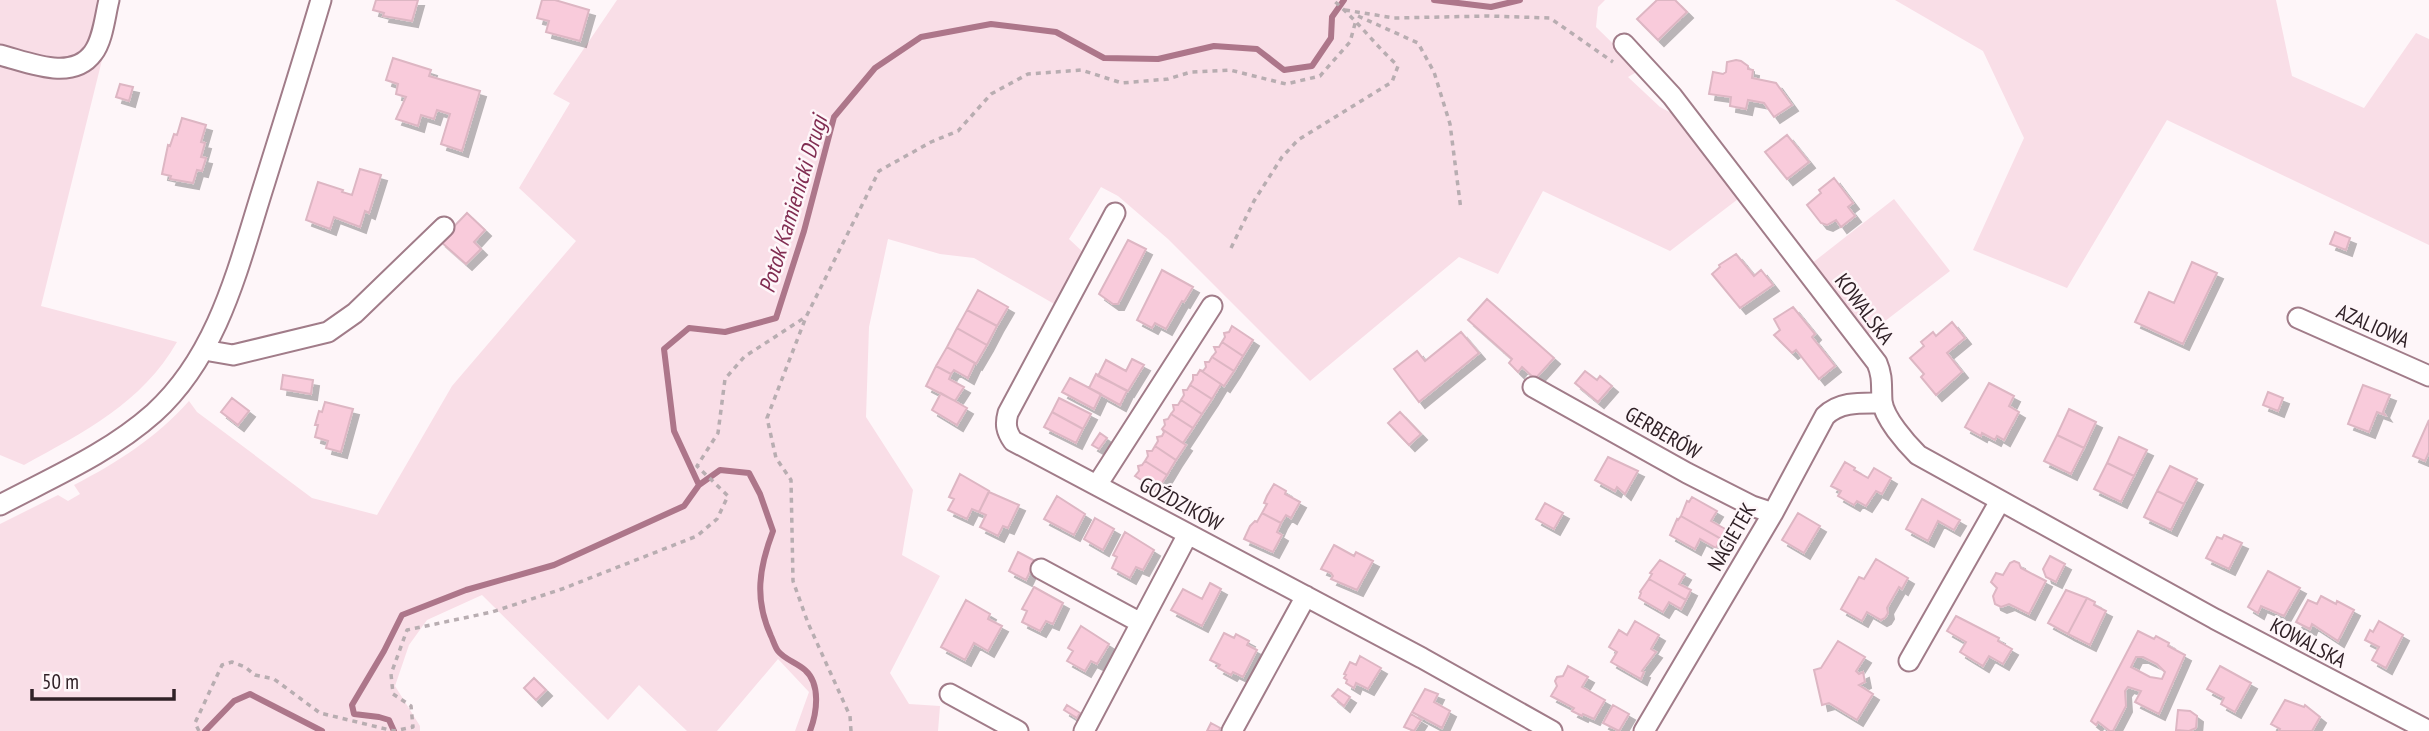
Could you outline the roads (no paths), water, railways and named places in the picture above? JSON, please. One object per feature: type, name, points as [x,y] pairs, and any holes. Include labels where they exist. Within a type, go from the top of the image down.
[{"type":"street","points":[[0,55],[54,69],[81,64],[93,54],[97,46],[109,0]]},
{"type":"street","points":[[0,505],[103,451],[129,433],[173,393],[204,350],[230,293],[321,0]]},
{"type":"street","name":"KOWALSKA","points":[[1624,44],[1672,96],[1877,363],[1883,386],[1882,403],[1900,435],[1918,455],[2215,619],[2429,731]]},
{"type":"street","name":"GOŹDZIKÓW","points":[[1115,213],[1008,413],[1007,432],[1013,441],[1306,596],[1552,731]]},
{"type":"street","points":[[204,350],[233,355],[328,332],[355,313],[444,227]]},
{"type":"street","points":[[1097,485],[1212,306]]},
{"type":"street","name":"AZALIOWA","points":[[2298,318],[2429,376]]},
{"type":"street","name":"GERBERÓW","points":[[1533,387],[1697,478],[1752,506],[1773,513]]},
{"type":"street","name":"NAGIETEK","points":[[1644,731],[1773,513],[1825,416],[1833,408],[1845,405],[1882,403]]},
{"type":"street","points":[[1909,661],[2000,501]]},
{"type":"street","points":[[1084,731],[1188,534]]},
{"type":"street","points":[[1041,569],[1141,623]]},
{"type":"street","points":[[1232,731],[1306,596]]},
{"type":"street","points":[[950,694],[1018,731]]},
{"type":"waterway","name":"Potok Kamienicki Drugi","points":[[394,731],[389,720],[354,714],[352,705],[402,615],[466,590],[554,565],[684,506],[699,485],[674,431],[664,349],[689,328],[725,332],[776,318],[804,231],[834,117],[875,68],[921,37],[991,24],[1056,32],[1104,58],[1158,59],[1214,46],[1257,49],[1284,70],[1312,66],[1331,38],[1332,17],[1344,0]]},
{"type":"waterway","name":"Potok Kamienicki Drugi","points":[[1434,0],[1491,7],[1520,0]]},
{"type":"waterway","points":[[699,485],[720,470],[749,473],[760,494],[773,531],[764,558],[760,584],[762,609],[778,651],[805,670],[814,683],[816,707],[810,731]]},
{"type":"waterway","name":"Potok Kamienicki Drugi","points":[[205,731],[234,701],[250,694],[322,731]]}]
